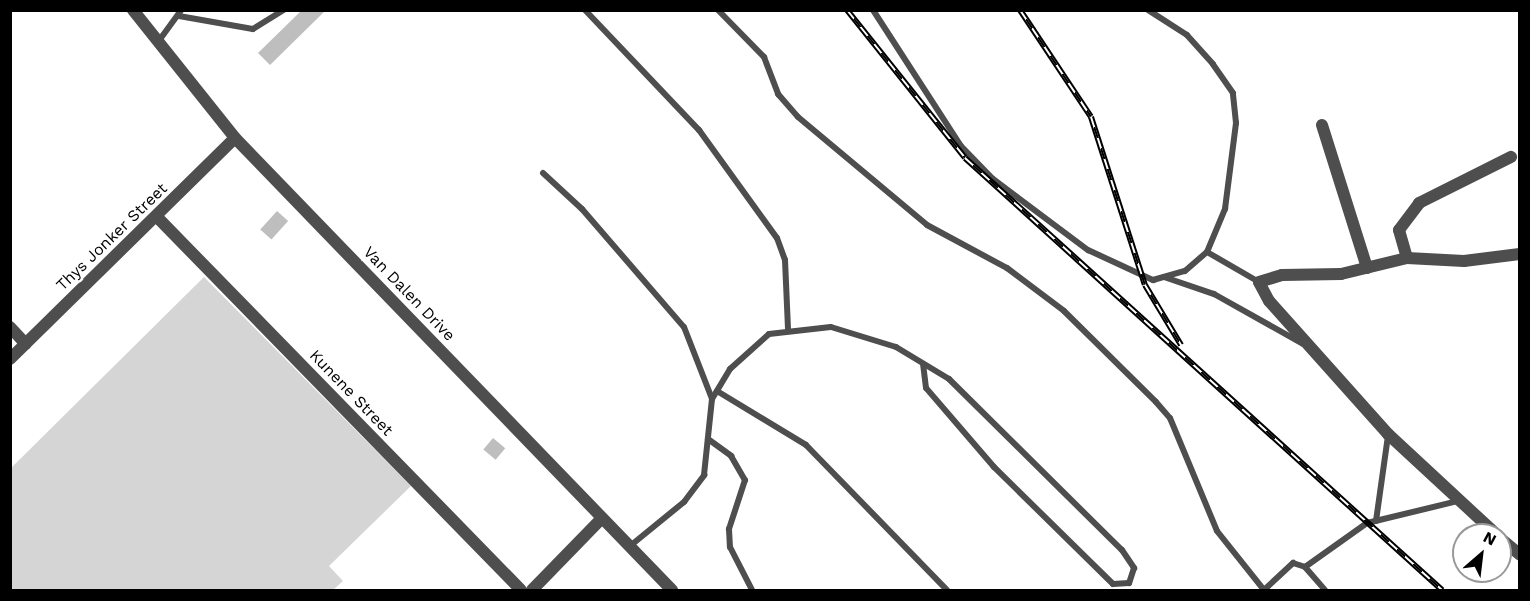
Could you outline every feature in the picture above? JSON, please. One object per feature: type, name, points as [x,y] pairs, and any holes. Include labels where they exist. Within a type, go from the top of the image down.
[{"type":"street","name":"Van Dalen Drive","points":[[134,10],[236,138],[672,591]]},
{"type":"street","points":[[1322,125],[1367,267]]},
{"type":"street","name":"Thys Jonker Street","points":[[10,359],[236,138]]},
{"type":"street","points":[[1407,258],[1399,230],[1419,203],[1511,158]]},
{"type":"street","name":"Kunene Street","points":[[157,217],[521,591]]},
{"type":"street","points":[[1483,523],[1388,434],[1269,301],[1259,282],[1367,267],[1407,258],[1464,261],[1520,254]]},
{"type":"street","points":[[10,327],[26,344]]},
{"type":"street","points":[[532,591],[602,518]]},
{"type":"lane","points":[[158,42],[180,13],[253,29],[284,10]]},
{"type":"lane","points":[[585,10],[699,130],[777,238],[785,260],[788,328]]},
{"type":"lane","points":[[718,10],[764,57],[778,94],[798,117],[927,225],[1007,268],[1064,311],[1156,402],[1170,418],[1212,522],[1264,591],[1286,567],[1305,567],[1376,521],[1458,501]]},
{"type":"lane","points":[[873,10],[961,146],[993,179],[1088,250],[1127,272],[1164,277],[1214,294],[1312,349]]},
{"type":"lane","points":[[1148,10],[1187,35],[1233,93],[1234,165],[1225,209],[1208,252],[1185,271],[1164,277]]},
{"type":"lane","points":[[543,173],[582,209],[684,327],[712,399]]},
{"type":"lane","points":[[1208,252],[1259,282]]},
{"type":"lane","points":[[629,547],[695,490],[704,475],[712,399],[730,369],[769,334],[788,328],[848,330],[923,364],[949,379],[1099,525],[1134,568],[1129,583],[1113,584],[994,467],[926,388],[923,364]]},
{"type":"lane","points":[[717,391],[806,444],[947,591]]},
{"type":"lane","points":[[1376,521],[1388,434]]},
{"type":"lane","points":[[708,439],[731,456],[745,480],[729,529],[730,547],[752,591]]},
{"type":"lane","points":[[1305,567],[1325,591]]},
{"type":"shaded area","points":[[204,277],[411,486],[329,566],[343,581],[333,590],[11,590],[11,468]]},
{"type":"building","points":[[302,10],[326,10],[270,65],[258,53]]},
{"type":"building","points":[[277,211],[288,221],[271,240],[260,230]]},
{"type":"building","points":[[493,438],[505,448],[496,460],[483,449]]},
{"type":"railway","points":[[847,10],[965,158],[1442,590]]},
{"type":"railway","points":[[1020,10],[1091,117],[1145,285],[1181,345]]}]
